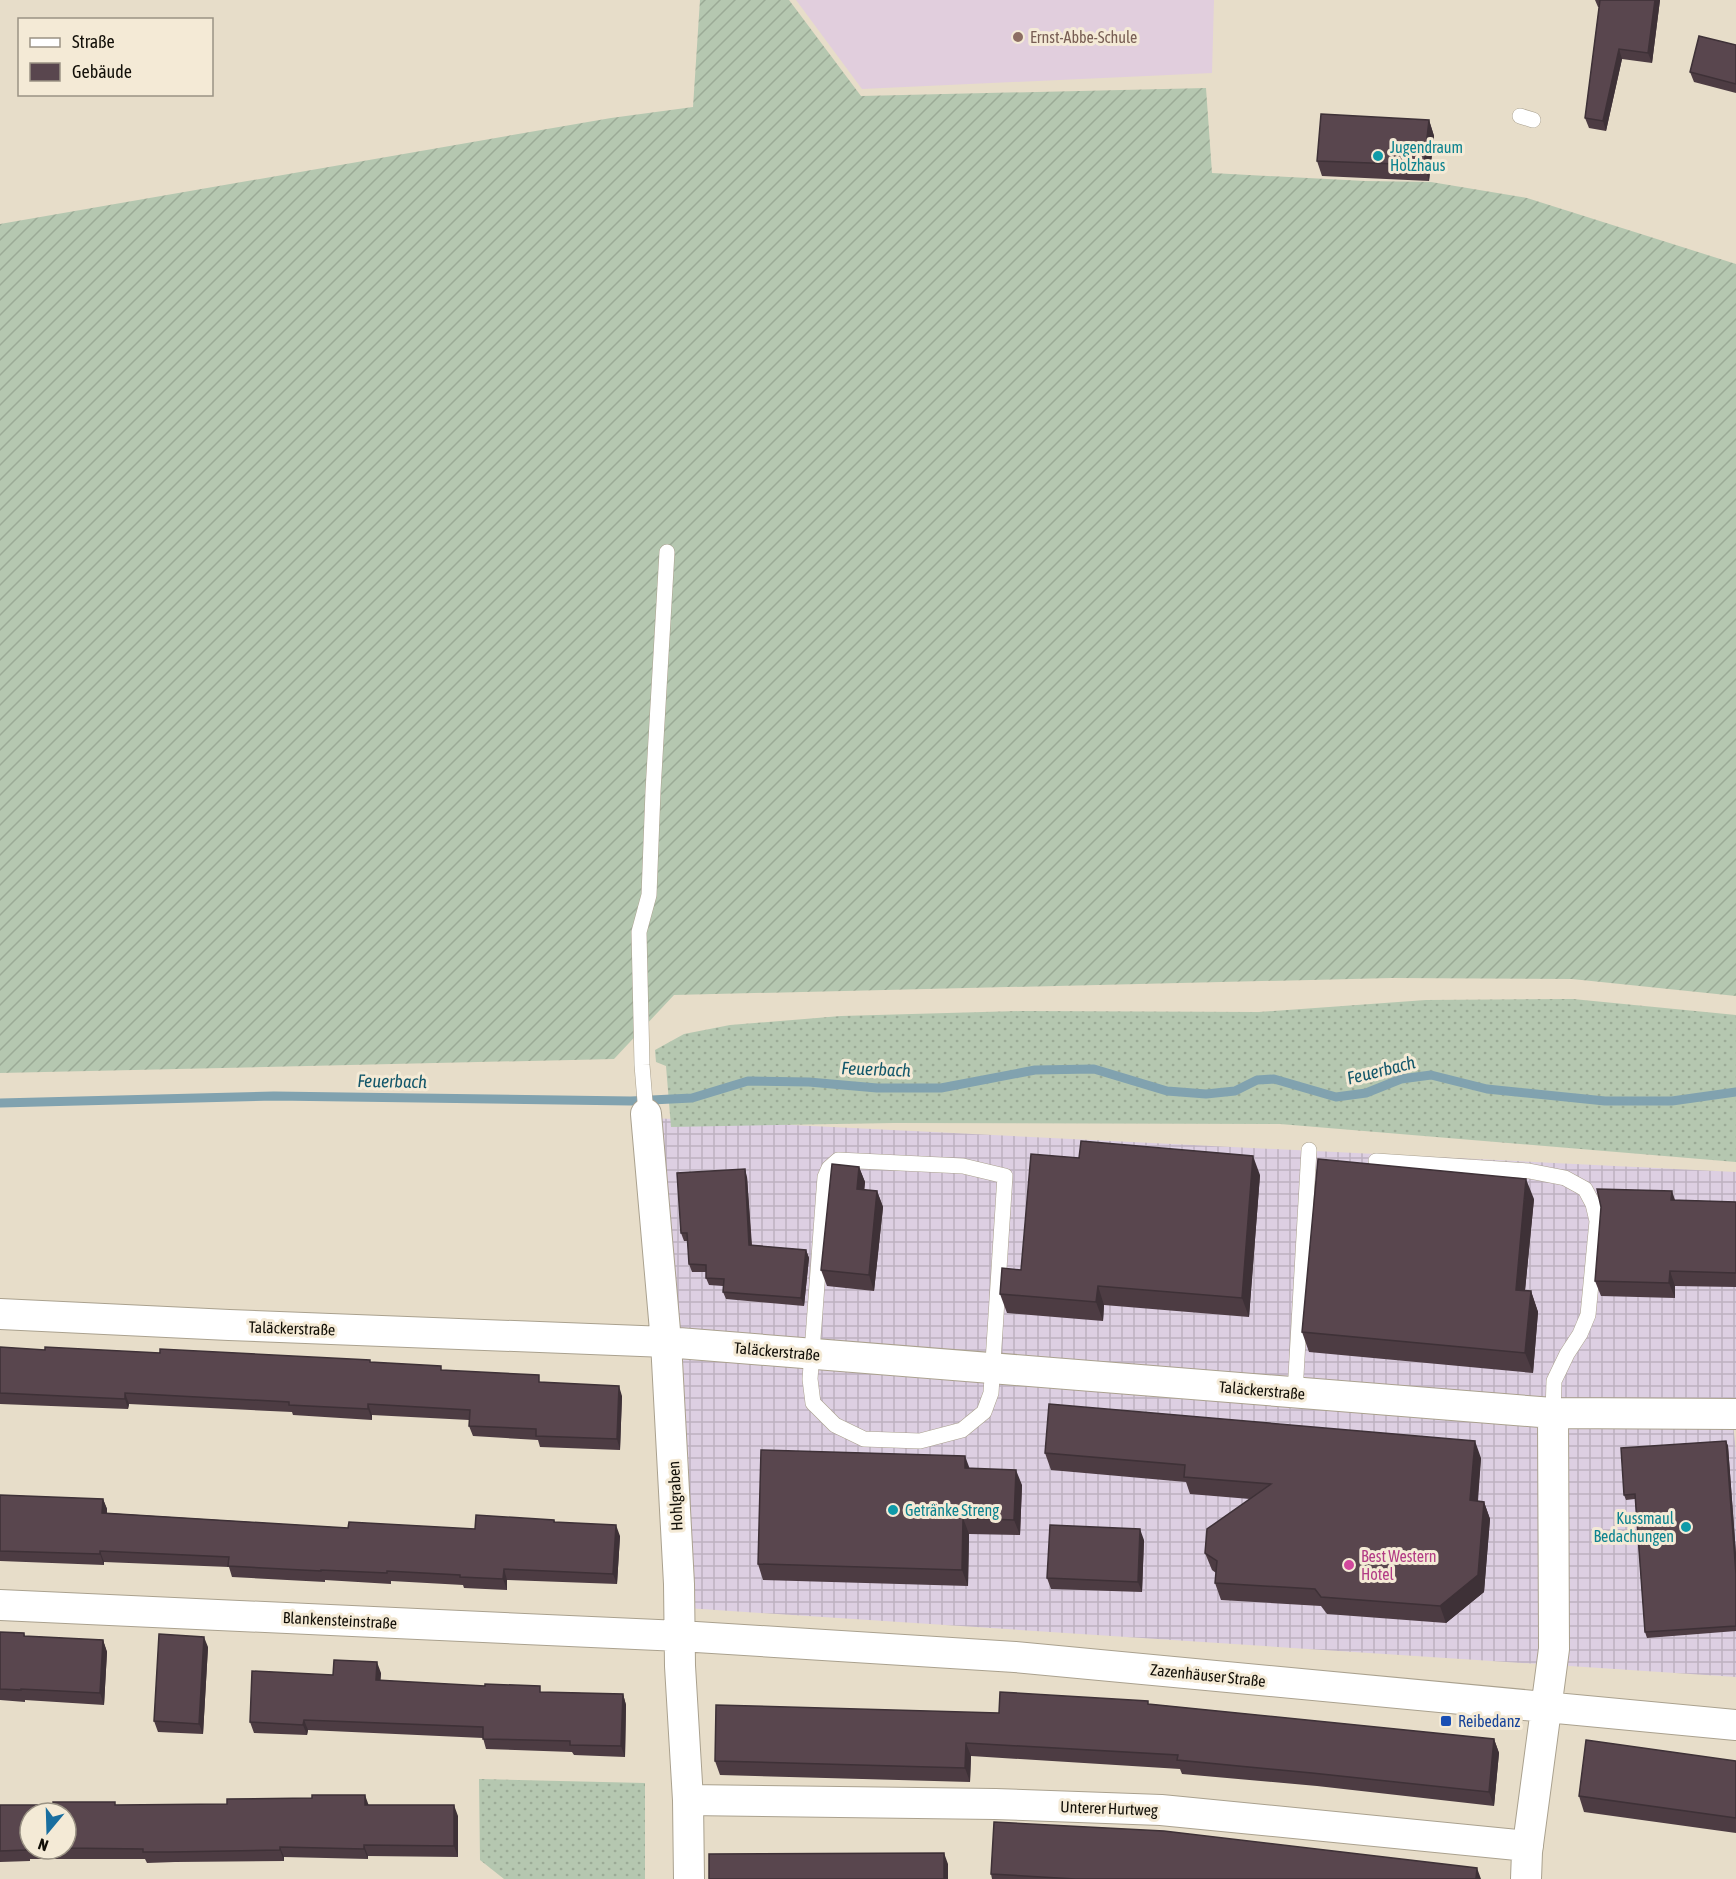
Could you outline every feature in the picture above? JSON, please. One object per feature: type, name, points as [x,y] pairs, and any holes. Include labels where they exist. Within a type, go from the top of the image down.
[{"type":"street","name":"Hohlgraben","points":[[646,1114],[666,1342],[679,1584],[689,1879]]},
{"type":"street","name":"Taläckerstraße","points":[[0,1314],[666,1342],[1553,1413],[1736,1414]]},
{"type":"street","points":[[1526,1879],[1528,1846],[1554,1649],[1553,1413]]},
{"type":"street","name":"Blankensteinstraße","points":[[0,1605],[680,1636]]},
{"type":"street","name":"Zazenhäuser Straße","points":[[680,1636],[1015,1657],[1736,1725]]},
{"type":"street","name":"Unterer Hurtweg","points":[[688,1800],[995,1804],[1161,1810],[1528,1846]]},
{"type":"lane","points":[[646,1114],[639,932],[649,895],[652,791],[667,552]]},
{"type":"lane","points":[[1295,1393],[1309,1150]]},
{"type":"lane","points":[[838,1160],[963,1166],[1005,1176],[993,1368],[991,1393],[984,1412],[962,1430],[920,1441],[864,1439],[835,1425],[813,1402],[810,1379],[825,1177],[829,1168],[838,1160]]},
{"type":"lane","points":[[1376,1161],[1529,1171],[1565,1178],[1585,1189],[1593,1204],[1597,1221],[1588,1315],[1554,1381],[1553,1413]]},
{"type":"shaded area","name":"Ernst-Abbe-Schule","points":[[796,0],[1214,0],[1212,73],[862,89]]},
{"type":"shaded area","points":[[632,1117],[1736,1172],[1736,1423],[1733,1423],[1736,1453],[1736,1677],[686,1608]]},
{"type":"green space","points":[[700,0],[789,0],[861,96],[1206,88],[1212,173],[1431,182],[1527,198],[1736,264],[1736,996],[1572,979],[1392,978],[674,995],[614,1059],[0,1073],[0,224],[611,118],[693,107]]},
{"type":"green space","points":[[1573,999],[1736,1015],[1736,1162],[1280,1124],[894,1123],[671,1127],[666,1066],[656,1062],[655,1050],[684,1034],[730,1025],[841,1016],[1021,1011],[1259,1012],[1426,1000]]},
{"type":"green space","points":[[479,1779],[645,1783],[645,1879],[504,1879],[480,1860]]},
{"type":"building","points":[[1600,0],[1655,0],[1648,53],[1619,49],[1603,121],[1585,118]]},
{"type":"building","points":[[1699,36],[1736,45],[1736,84],[1690,72]]},
{"type":"building","name":"Jugendraum Holzhaus","points":[[1321,114],[1429,120],[1424,165],[1317,161]]},
{"type":"building","points":[[1081,1141],[1253,1156],[1242,1298],[1098,1286],[1096,1302],[1000,1294],[1002,1268],[1021,1270],[1031,1154],[1079,1158]]},
{"type":"building","points":[[1318,1159],[1526,1179],[1516,1290],[1531,1291],[1525,1353],[1302,1332]]},
{"type":"building","points":[[832,1164],[859,1167],[857,1189],[877,1191],[869,1275],[821,1270]]},
{"type":"building","points":[[745,1169],[749,1245],[806,1250],[801,1298],[723,1292],[724,1279],[706,1278],[706,1265],[689,1264],[687,1233],[681,1233],[677,1173]]},
{"type":"building","points":[[1597,1189],[1672,1191],[1671,1200],[1736,1202],[1736,1273],[1670,1271],[1669,1283],[1595,1281],[1601,1207]]},
{"type":"building","points":[[0,1347],[160,1353],[160,1349],[370,1360],[370,1362],[441,1366],[441,1370],[539,1375],[539,1382],[619,1386],[617,1439],[536,1436],[536,1429],[469,1426],[470,1410],[368,1404],[368,1409],[125,1393],[125,1399],[0,1393]]},
{"type":"building","points":[[1049,1404],[1475,1441],[1470,1500],[1484,1502],[1478,1575],[1440,1606],[1321,1597],[1315,1589],[1215,1583],[1217,1561],[1205,1553],[1207,1529],[1271,1484],[1184,1477],[1185,1465],[1045,1453]]},
{"type":"building","name":"Kussmaul Bedachungen","points":[[1726,1441],[1736,1574],[1736,1626],[1645,1632],[1635,1494],[1624,1495],[1621,1448]]},
{"type":"building","name":"Getränke Streng","points":[[761,1450],[965,1456],[965,1468],[1016,1470],[1014,1520],[963,1518],[962,1570],[758,1564]]},
{"type":"building","points":[[0,1495],[103,1499],[102,1513],[348,1528],[349,1522],[475,1529],[476,1515],[616,1525],[613,1574],[504,1569],[503,1579],[387,1571],[387,1573],[321,1571],[228,1566],[229,1557],[100,1551],[100,1554],[0,1551]]},
{"type":"building","points":[[1050,1525],[1140,1529],[1138,1582],[1047,1578]]},
{"type":"building","points":[[0,1632],[24,1633],[24,1636],[103,1640],[100,1693],[0,1689]]},
{"type":"building","points":[[159,1634],[204,1637],[199,1724],[154,1721]]},
{"type":"building","points":[[334,1660],[377,1662],[376,1680],[485,1686],[485,1684],[540,1686],[540,1692],[623,1694],[621,1746],[570,1745],[570,1741],[483,1739],[483,1727],[304,1720],[303,1725],[250,1722],[252,1671],[333,1675]]},
{"type":"building","points":[[1000,1692],[1148,1701],[1148,1704],[1494,1739],[1489,1792],[1177,1760],[1178,1755],[966,1743],[965,1768],[715,1761],[716,1705],[999,1713]]},
{"type":"building","points":[[1586,1740],[1736,1761],[1736,1818],[1579,1796]]},
{"type":"building","points":[[312,1795],[365,1795],[365,1805],[454,1805],[454,1846],[364,1845],[364,1849],[280,1847],[280,1850],[171,1852],[143,1852],[143,1849],[78,1848],[78,1802],[115,1802],[115,1805],[227,1804],[227,1799],[312,1798]]},
{"type":"building","points":[[0,1805],[18,1805],[18,1850],[0,1851]]},
{"type":"building","points":[[994,1822],[1164,1831],[1477,1868],[1476,1879],[1075,1879],[991,1874]]},
{"type":"building","points":[[944,1853],[944,1879],[709,1879],[709,1854]]},
{"type":"waterway","name":"Feuerbach","points":[[0,1103],[274,1096],[631,1101],[692,1098],[748,1081],[809,1082],[877,1088],[941,1088],[1035,1070],[1094,1069],[1167,1091],[1206,1094],[1235,1091],[1257,1080],[1274,1079],[1336,1097],[1366,1093],[1401,1079],[1431,1075],[1487,1089],[1605,1101],[1672,1101],[1736,1092]]},
{"type":"place","name":"Ernst-Abbe-Schule","points":[[1018,37]]},
{"type":"place","name":"Jugendraum Holzhaus","points":[[1378,156]]},
{"type":"place","name":"Getränke Streng","points":[[893,1510]]},
{"type":"place","name":"Kussmaul Bedachungen","points":[[1686,1527]]},
{"type":"place","name":"Best Western Hotel","points":[[1349,1565]]},
{"type":"place","name":"Reibedanz","points":[[1446,1721]]}]
